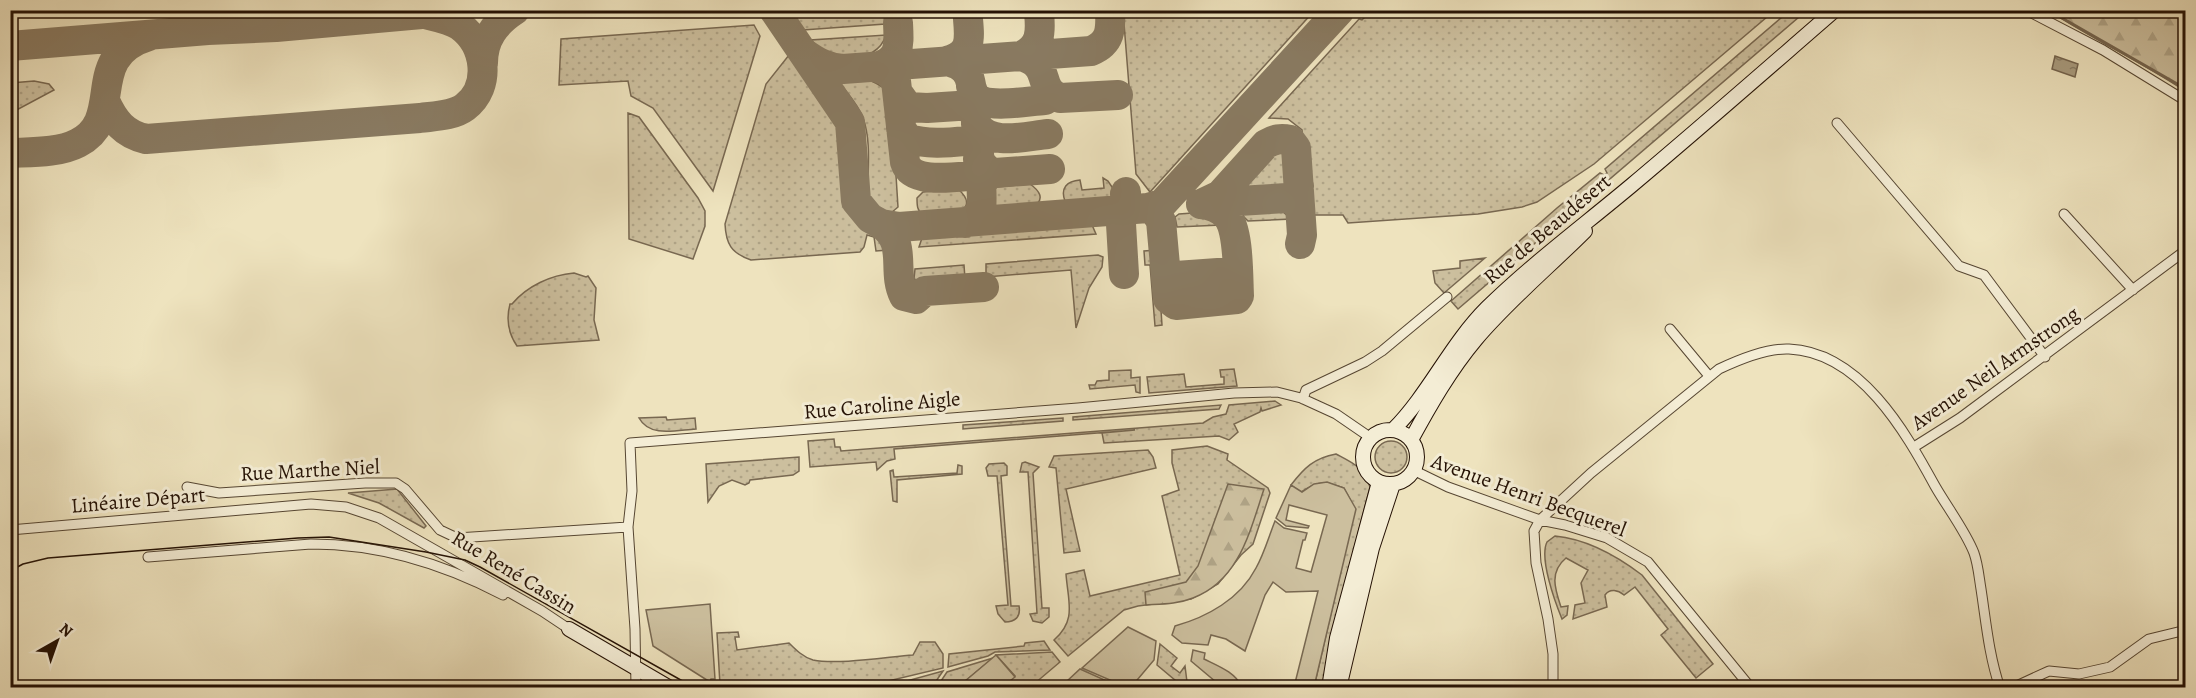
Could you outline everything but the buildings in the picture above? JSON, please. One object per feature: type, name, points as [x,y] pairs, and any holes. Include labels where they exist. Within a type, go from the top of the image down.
[{"type":"main road","points":[[1631,185],[1835,10]]},
{"type":"main road","name":"Rue de Beaudésert","points":[[1371,438],[1384,430],[1393,430],[1411,412],[1438,369],[1476,319],[1565,238],[1631,185]]},
{"type":"main road","name":"Rue de Beaudésert","points":[[1411,440],[1448,377],[1475,340],[1631,185]]},
{"type":"main road","points":[[1371,438],[1365,446],[1362,457],[1364,467],[1370,476],[1386,483],[1405,479],[1413,470],[1416,450],[1411,440],[1403,433],[1393,430]]},
{"type":"main road","points":[[1329,687],[1337,638],[1386,483]]},
{"type":"main road","points":[[1339,687],[1386,483]]},
{"type":"main road","name":"Rue René Cassin","points":[[569,629],[670,687]]},
{"type":"street","points":[[2026,10],[2103,50],[2186,101]]},
{"type":"street","points":[[1837,123],[1959,266],[1984,275],[2045,357]]},
{"type":"street","points":[[2064,214],[2133,290]]},
{"type":"street","name":"Avenue Neil Armstrong","points":[[1540,520],[1591,473],[1719,369],[1738,360],[1786,349],[1811,351],[1836,362],[1873,393],[1894,417],[1914,447],[1958,420],[2045,357],[2186,250]]},
{"type":"street","points":[[1303,399],[1306,390],[1383,351],[1447,297]]},
{"type":"street","points":[[1670,329],[1709,376]]},
{"type":"street","name":"Rue Caroline Aigle","points":[[636,687],[635,629],[628,526],[632,491],[630,443],[1234,393],[1277,392],[1303,399],[1336,414],[1371,438]]},
{"type":"street","points":[[1914,447],[1974,553],[1992,656],[2000,687]]},
{"type":"street","name":"Avenue Henri Becquerel","points":[[1413,470],[1448,487],[1540,520],[1607,538],[1648,562],[1751,687]]},
{"type":"street","name":"Rue Marthe Niel","points":[[187,487],[219,493],[396,483],[405,489],[440,530],[457,538],[628,526]]},
{"type":"street","name":"Linéaire Départ","points":[[15,529],[311,504],[332,505]]},
{"type":"street","name":"Rue René Cassin","points":[[332,505],[379,518],[542,611],[569,629]]},
{"type":"street","points":[[1540,520],[1533,537],[1553,654],[1553,687]]},
{"type":"street","points":[[148,558],[311,544],[364,548],[409,557],[460,574],[569,629]]},
{"type":"street","points":[[2012,687],[2049,671],[2079,674],[2110,667],[2149,639],[2186,630]]},
{"type":"green space","points":[[1123,10],[1314,11],[1150,192],[1136,174]]},
{"type":"green space","points":[[790,11],[884,11],[885,24],[803,30]]},
{"type":"green space","points":[[1371,11],[1774,11],[1594,164],[1537,202],[1522,207],[1478,214],[1348,223],[1343,215],[1311,215],[1308,208],[1302,130],[1288,119],[1269,118],[1359,19],[1362,20]]},
{"type":"green space","points":[[1789,11],[1806,11],[1458,309],[1451,301],[1557,208],[1600,173],[1604,175],[1607,173],[1605,169]]},
{"type":"green space","points":[[2050,11],[2185,11],[2185,91],[2152,70]]},
{"type":"green space","points":[[754,25],[760,36],[713,191],[653,108],[631,96],[628,81],[559,85],[561,39]]},
{"type":"green space","points":[[886,35],[881,45],[873,52],[852,57],[829,53],[811,40]]},
{"type":"green space","points":[[789,55],[828,109],[840,131],[844,148],[842,193],[847,209],[857,221],[880,238],[888,250],[876,251],[874,237],[867,235],[860,252],[751,260],[734,251],[728,242],[725,224],[766,84]]},
{"type":"green space","points":[[869,80],[882,86],[891,96],[898,207],[891,213],[880,210],[868,198],[866,127],[858,108],[839,82]]},
{"type":"green space","points":[[34,81],[49,84],[54,90],[11,113],[11,83]]},
{"type":"green space","points":[[628,113],[639,117],[705,211],[705,226],[693,259],[629,239]]},
{"type":"green space","points":[[1279,144],[1286,146],[1291,153],[1291,184],[1284,190],[1247,192],[1244,188],[1245,179],[1273,146]]},
{"type":"green space","points":[[1103,178],[1114,190],[1112,197],[1106,203],[1073,206],[1065,201],[1063,192],[1071,182],[1080,180],[1082,190],[1104,188]]},
{"type":"green space","points":[[1030,184],[1040,195],[1038,203],[1029,209],[1002,211],[992,207],[989,199],[997,187]]},
{"type":"green space","points":[[958,189],[965,198],[966,205],[963,210],[947,217],[937,218],[923,215],[920,212],[917,198],[923,192]]},
{"type":"green space","points":[[1272,207],[1281,210],[1291,219],[1248,221],[1243,216],[1247,209]]},
{"type":"green space","points":[[1206,212],[1222,223],[1221,225],[1177,227],[1175,217],[1179,214]]},
{"type":"green space","points":[[1087,221],[1092,225],[1096,234],[919,247],[923,235]]},
{"type":"green space","points":[[1157,250],[1162,325],[1155,326],[1150,265],[1145,265],[1144,251]]},
{"type":"green space","points":[[1098,255],[1103,257],[1102,267],[1089,288],[1076,328],[1071,270],[986,277],[986,264]]},
{"type":"green space","points":[[1485,258],[1444,293],[1435,283],[1433,271],[1460,268],[1460,261]]},
{"type":"green space","points":[[964,265],[965,279],[920,283],[914,279],[915,269]]},
{"type":"green space","points":[[574,273],[588,276],[596,288],[594,320],[599,340],[517,346],[509,326],[510,304],[540,282]]},
{"type":"green space","points":[[1234,369],[1237,386],[1149,393],[1147,377],[1184,374],[1186,387],[1224,384],[1224,377],[1221,377],[1220,370]]},
{"type":"green space","points":[[1131,370],[1131,378],[1140,377],[1140,393],[1136,392],[1135,385],[1090,389],[1089,385],[1095,385],[1097,381],[1109,380],[1109,371]]},
{"type":"green space","points":[[1275,401],[1281,405],[1262,411],[1261,408],[1260,412],[1234,424],[1238,432],[1229,440],[1219,436],[1104,443],[1102,433],[1135,430],[894,449],[895,459],[887,461],[877,470],[876,462],[810,467],[808,441],[834,439],[835,447],[840,447],[841,451],[1203,423],[1213,417],[1226,414],[1229,405]]},
{"type":"green space","points":[[1221,405],[1219,409],[1073,420],[1073,417]]},
{"type":"green space","points":[[666,417],[667,420],[695,418],[696,429],[657,431],[644,424],[639,418]]},
{"type":"green space","points":[[1063,418],[1063,421],[963,429],[963,425]]},
{"type":"green space","points":[[1391,441],[1403,445],[1407,457],[1403,469],[1391,473],[1379,469],[1375,457],[1379,445]]},
{"type":"green space","points":[[1207,446],[1228,454],[1227,460],[1268,488],[1270,493],[1253,544],[1218,584],[1191,599],[1124,610],[1068,656],[1054,640],[1061,633],[1068,618],[1066,574],[1084,570],[1090,596],[1180,575],[1162,496],[1179,490],[1172,463],[1172,450]]},
{"type":"green space","points":[[1148,450],[1156,468],[1066,489],[1080,551],[1064,553],[1056,468],[1049,467],[1054,456]]},
{"type":"green space","points":[[1336,454],[1361,470],[1370,487],[1330,642],[1323,687],[1314,687],[1355,509],[1344,488],[1322,483],[1312,485],[1301,492],[1291,485],[1310,465]]},
{"type":"green space","points":[[799,457],[799,471],[793,475],[750,480],[745,485],[732,480],[719,486],[708,502],[706,464]]},
{"type":"green space","points":[[1004,463],[1007,466],[1007,475],[1001,476],[1011,606],[1019,606],[1017,618],[1005,622],[998,614],[996,606],[1008,605],[997,476],[988,476],[986,468],[989,464]]},
{"type":"green space","points":[[1022,463],[1039,467],[1033,473],[1042,608],[1049,608],[1049,617],[1042,623],[1033,621],[1030,614],[1037,613],[1028,472],[1020,472]]},
{"type":"green space","points":[[958,465],[962,466],[962,474],[897,480],[897,502],[893,501],[890,471],[893,470],[894,477],[957,473]]},
{"type":"green space","points":[[1327,482],[1344,488],[1356,509],[1314,687],[1294,687],[1318,591],[1286,592],[1273,582],[1265,595],[1245,651],[1226,639],[1211,635],[1208,645],[1182,643],[1172,635],[1175,626],[1210,612],[1232,598],[1241,589],[1259,563],[1275,521],[1284,528],[1307,533],[1296,568],[1311,572],[1327,515],[1289,505],[1286,520],[1309,526],[1308,528],[1286,526],[1276,518],[1291,485],[1302,492],[1314,484]]},
{"type":"green space","points":[[1228,484],[1264,489],[1248,537],[1232,567],[1222,580],[1193,598],[1176,603],[1146,605],[1145,592],[1186,582],[1198,566]]},
{"type":"green space","points":[[397,489],[426,526],[424,528],[379,503],[348,493]]},
{"type":"green space","points":[[1555,536],[1590,545],[1622,561],[1642,575],[1713,664],[1696,678],[1661,635],[1668,629],[1635,587],[1624,595],[1617,591],[1609,591],[1605,595],[1607,607],[1573,619],[1575,605],[1585,603],[1581,583],[1588,570],[1566,558],[1555,575],[1561,607],[1568,606],[1567,615],[1562,619],[1549,580],[1545,558],[1547,542]]},
{"type":"green space","points":[[710,604],[715,679],[711,679],[710,682],[653,646],[646,610]]},
{"type":"green space","points":[[1128,627],[1156,641],[1154,660],[1132,686],[1126,687],[1082,668]]},
{"type":"green space","points":[[738,632],[739,637],[735,637],[737,650],[789,643],[806,657],[823,661],[913,655],[920,642],[935,642],[943,654],[943,668],[863,687],[725,687],[720,685],[717,633]]},
{"type":"green space","points":[[1044,641],[1050,650],[995,652],[948,667],[949,654],[1024,646],[1025,643]]},
{"type":"green space","points":[[1160,644],[1177,658],[1171,666],[1180,673],[1185,666],[1187,682],[1181,685],[1157,665]]},
{"type":"green space","points":[[1193,650],[1205,653],[1204,659],[1231,673],[1242,687],[1222,687],[1191,661]]},
{"type":"green space","points":[[1052,652],[1060,662],[1034,684],[1029,687],[1002,687],[1015,676],[996,655]]},
{"type":"green space","points":[[996,655],[1015,677],[1002,687],[958,687]]},
{"type":"green space","points":[[993,658],[958,687],[937,687],[947,672]]},
{"type":"green space","points":[[1080,669],[1120,687],[1077,687],[1066,682]]},
{"type":"green space","points":[[943,671],[932,687],[885,687]]},
{"type":"water","points":[[2055,56],[2078,64],[2075,77],[2052,69]]},
{"type":"waterway","points":[[2048,10],[2186,89]]},
{"type":"taxiway","points":[[483,63],[485,46],[492,32],[515,10]]},
{"type":"taxiway","points":[[774,10],[850,122],[856,201],[870,218],[881,224],[899,227],[1148,208],[1162,204],[1340,10]]},
{"type":"taxiway","points":[[804,53],[822,64],[843,69],[1091,51],[1106,40],[1110,10]]},
{"type":"taxiway","points":[[10,46],[208,30],[276,27],[444,12]]},
{"type":"taxiway","points":[[1021,56],[1033,48],[1036,43],[1040,26],[1039,13]]},
{"type":"taxiway","points":[[105,101],[121,126],[132,134],[146,139],[449,114],[465,107],[474,98],[482,77],[480,54],[469,34],[460,26],[425,14]]},
{"type":"taxiway","points":[[947,61],[961,55],[965,50],[969,40],[968,19]]},
{"type":"taxiway","points":[[876,67],[890,60],[897,51],[898,23]]},
{"type":"taxiway","points":[[10,153],[62,149],[78,143],[92,132],[100,119],[110,72],[116,58],[128,46],[149,36]]},
{"type":"taxiway","points":[[1021,56],[1038,65],[1048,89],[1060,98],[1118,95]]},
{"type":"taxiway","points":[[947,61],[960,66],[969,77],[976,120],[982,199],[979,213],[965,223]]},
{"type":"taxiway","points":[[876,67],[888,72],[896,81],[905,162],[909,169],[917,174],[938,178],[980,175]]},
{"type":"taxiway","points":[[971,86],[978,99],[988,103],[1004,104],[1045,100]]},
{"type":"taxiway","points":[[898,93],[908,107],[973,105]]},
{"type":"taxiway","points":[[976,124],[990,136],[999,138],[1048,134]]},
{"type":"taxiway","points":[[901,128],[907,138],[924,142],[977,140]]},
{"type":"taxiway","points":[[1201,204],[1220,195],[1266,144],[1278,139],[1290,140],[1296,148],[1302,235],[1300,244]]},
{"type":"taxiway","points":[[978,159],[988,171],[995,173],[1050,169]]},
{"type":"taxiway","points":[[1205,203],[1287,198],[1295,195],[1299,186]]},
{"type":"taxiway","points":[[1124,274],[1121,224],[1126,192],[1125,194]]},
{"type":"taxiway","points":[[1148,208],[1154,210],[1161,221],[1168,299],[1176,305],[1237,299],[1239,296],[1237,254],[1231,223],[1227,216],[1218,209],[1201,204]]},
{"type":"taxiway","points":[[881,224],[895,240],[900,286],[904,296],[916,299],[925,291],[984,287]]},
{"type":"taxiway","points":[[1166,270],[1169,275],[1176,276],[1232,272],[1238,267]]},
{"type":"tram line","points":[[10,571],[23,564],[48,558],[298,538],[329,537],[426,552],[465,560],[480,567],[695,688]]}]
